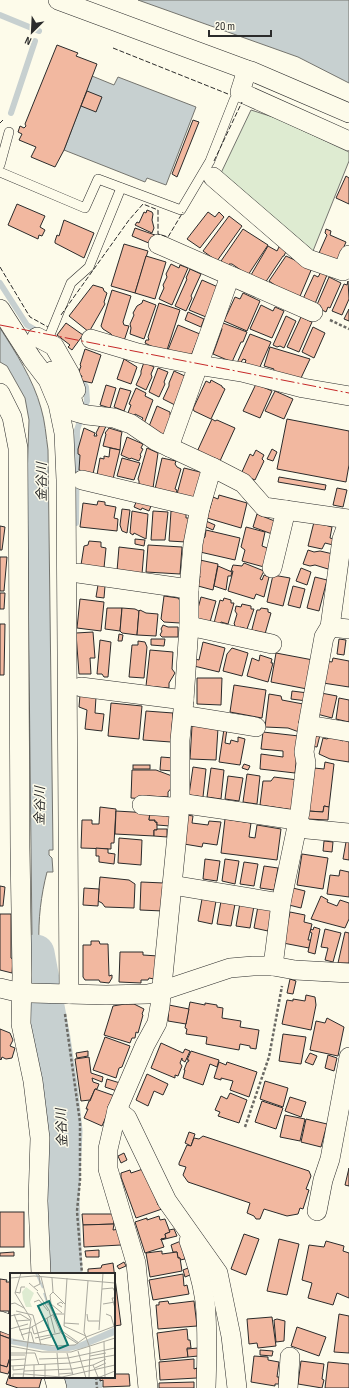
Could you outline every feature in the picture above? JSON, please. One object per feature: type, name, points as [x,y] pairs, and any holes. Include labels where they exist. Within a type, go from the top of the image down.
[{"type":"street","points":[[58,0],[251,71],[349,113]]},
{"type":"street","points":[[247,70],[240,92],[349,141]]},
{"type":"street","points":[[213,177],[308,259],[347,267]]},
{"type":"street","points":[[158,244],[313,312]]},
{"type":"street","points":[[169,447],[230,276]]},
{"type":"street","points":[[0,309],[32,359],[48,380],[58,404],[64,433],[66,480],[65,994]]},
{"type":"street","points":[[45,338],[54,346],[76,387],[82,413]]},
{"type":"street","points":[[91,339],[138,353],[242,372],[303,388],[349,396]]},
{"type":"street","points":[[32,359],[48,366],[82,413],[114,418],[131,424],[156,441],[243,483],[264,507],[349,520],[342,539],[330,627],[324,638],[308,725],[304,752],[306,763],[297,824],[281,903],[279,967]]},
{"type":"street","points":[[0,393],[12,417],[18,448],[20,848],[22,976],[26,993],[21,1024],[33,1082],[40,1138],[38,1201],[41,1273]]},
{"type":"street","points":[[148,1388],[136,1263],[108,1169],[108,1149],[117,1110],[145,1045],[157,1023],[180,805],[180,740],[184,707],[189,626],[189,589],[193,544],[200,508],[212,467]]},
{"type":"street","points":[[82,480],[200,508]]},
{"type":"street","points":[[272,568],[286,510]]},
{"type":"street","points":[[78,572],[189,589]]},
{"type":"street","points":[[189,626],[272,644]]},
{"type":"street","points":[[330,627],[349,629]]},
{"type":"street","points":[[81,687],[184,707],[256,727]]},
{"type":"street","points":[[308,725],[349,732]]},
{"type":"street","points":[[142,805],[171,807],[186,804],[289,819],[307,829],[349,833]]},
{"type":"street","points":[[172,885],[281,903]]},
{"type":"street","points":[[0,988],[26,993],[148,994],[230,968],[253,966],[279,967],[349,973]]},
{"type":"street","points":[[318,1211],[323,1180],[330,1159],[349,1057]]},
{"type":"street","points":[[117,1110],[127,1118],[167,1201],[218,1273],[231,1336],[237,1388]]},
{"type":"street","points":[[181,1221],[195,1257],[205,1300],[207,1332],[206,1388]]},
{"type":"street","points":[[0,1321],[10,1325]]},
{"type":"street","points":[[288,1388],[290,1357]]},
{"type":"street","points":[[54,1378],[57,1388]]},
{"type":"lane","points":[[0,172],[85,208],[98,179],[181,210],[210,161],[234,100],[240,92]]},
{"type":"lane","points":[[0,165],[8,132]]},
{"type":"lane","points":[[45,338],[70,283],[89,267],[121,188]]},
{"type":"path","points":[[245,1127],[270,1057],[279,967]]},
{"type":"path","points":[[65,994],[64,1003],[80,1122],[80,1180],[77,1211],[82,1273]]},
{"type":"path","points":[[96,1378],[97,1388]]},
{"type":"green space","points":[[251,110],[276,118],[349,152],[349,161],[313,251],[221,173]]},
{"type":"water","points":[[138,0],[349,0],[349,83],[298,57]]},
{"type":"water","points":[[92,76],[114,85],[118,77],[196,107],[166,185],[147,178],[145,182],[64,150]]},
{"type":"water","points":[[0,328],[24,366],[38,397],[44,418],[48,450],[53,850],[49,850],[49,855],[52,858],[53,872],[47,872],[43,890],[40,908],[39,955],[52,985],[36,984],[32,940],[27,478],[29,420],[25,398],[7,366],[0,362]]},
{"type":"building","points":[[57,45],[78,53],[76,56],[97,64],[64,150],[55,167],[31,157],[36,147],[19,140],[22,134],[18,132],[20,126],[24,128],[26,126],[25,124]]},
{"type":"building","points":[[87,91],[102,97],[96,112],[81,106]]},
{"type":"building","points":[[193,120],[199,122],[177,177],[172,174]]},
{"type":"building","points":[[346,176],[349,178],[349,204],[336,198]]},
{"type":"building","points":[[17,204],[45,216],[40,227],[45,230],[42,236],[39,235],[38,239],[8,225]]},
{"type":"building","points":[[147,210],[153,214],[152,220],[154,228],[152,233],[135,225],[137,222],[139,223],[144,212],[146,213]]},
{"type":"building","points":[[208,212],[215,217],[219,212],[224,217],[200,248],[187,239]]},
{"type":"building","points":[[229,216],[242,226],[217,261],[203,251]]},
{"type":"building","points":[[64,220],[94,233],[84,258],[55,243]]},
{"type":"building","points":[[135,228],[155,235],[151,244],[132,236]]},
{"type":"building","points":[[243,229],[268,245],[248,275],[232,264],[229,264],[228,268],[219,264]]},
{"type":"building","points":[[326,229],[331,231],[330,235],[346,242],[338,261],[319,253],[327,235],[325,233]]},
{"type":"building","points":[[124,244],[148,251],[135,293],[111,286]]},
{"type":"building","points":[[280,245],[287,249],[284,256],[265,283],[251,275],[268,246],[277,251]]},
{"type":"building","points":[[146,256],[166,262],[155,299],[135,293]]},
{"type":"building","points":[[286,256],[312,268],[298,301],[269,281]]},
{"type":"building","points":[[171,264],[179,268],[180,265],[188,268],[172,305],[159,299],[164,288],[163,285],[167,277],[166,274]]},
{"type":"building","points":[[190,269],[201,274],[186,311],[175,306]]},
{"type":"building","points":[[321,272],[327,275],[314,306],[302,301],[314,275],[318,277]]},
{"type":"building","points":[[329,277],[341,283],[330,308],[328,307],[326,312],[316,307]]},
{"type":"building","points":[[202,280],[218,287],[206,317],[189,310]]},
{"type":"building","points":[[348,281],[349,299],[342,315],[332,311],[344,284],[347,285]]},
{"type":"building","points":[[93,285],[103,288],[107,293],[104,302],[105,304],[89,332],[69,316]]},
{"type":"building","points":[[112,290],[131,296],[123,322],[124,325],[129,326],[124,341],[113,337],[101,326]]},
{"type":"building","points":[[243,293],[260,301],[247,331],[224,321],[235,297],[240,299]]},
{"type":"building","points":[[143,300],[156,305],[144,339],[130,334],[130,324],[134,315],[133,313]]},
{"type":"building","points":[[159,303],[180,310],[167,350],[155,348],[145,343],[146,340],[149,340],[148,337]]},
{"type":"building","points":[[261,305],[273,311],[275,307],[284,311],[272,338],[250,329]]},
{"type":"building","points":[[349,309],[349,321],[344,319]]},
{"type":"building","points":[[188,312],[204,319],[201,327],[185,320]]},
{"type":"building","points":[[286,316],[296,321],[284,348],[280,346],[277,347],[273,345]]},
{"type":"building","points":[[301,317],[312,322],[299,352],[287,347]]},
{"type":"building","points":[[66,323],[83,335],[72,350],[68,347],[70,345],[57,335]]},
{"type":"building","points":[[223,323],[247,332],[232,362],[213,354]]},
{"type":"building","points":[[178,325],[200,334],[191,356],[168,350]]},
{"type":"building","points":[[313,327],[325,333],[314,358],[302,352]]},
{"type":"building","points":[[250,334],[271,342],[259,369],[245,363],[246,360],[243,359],[240,364],[237,363]]},
{"type":"building","points":[[270,347],[310,359],[301,378],[273,372],[274,369],[264,366]]},
{"type":"building","points":[[85,349],[101,355],[92,383],[83,381],[81,379],[82,376],[78,374]]},
{"type":"building","points":[[124,359],[137,367],[131,384],[117,379]]},
{"type":"building","points":[[144,362],[154,367],[151,374],[152,377],[146,390],[136,385]]},
{"type":"building","points":[[158,368],[168,372],[164,382],[165,384],[159,397],[149,392]]},
{"type":"building","points":[[174,371],[187,377],[175,405],[163,399]]},
{"type":"building","points":[[211,380],[225,389],[211,419],[194,411],[193,409],[206,381],[210,383]]},
{"type":"building","points":[[256,384],[272,391],[260,418],[243,411]]},
{"type":"building","points":[[106,385],[116,388],[110,408],[100,405]]},
{"type":"building","points":[[120,388],[131,391],[124,411],[114,407]]},
{"type":"building","points":[[136,388],[146,393],[145,396],[153,400],[144,424],[140,422],[143,418],[135,414],[134,416],[128,413],[131,405],[129,404]]},
{"type":"building","points":[[275,391],[293,399],[284,419],[265,411]]},
{"type":"building","points":[[157,406],[170,412],[170,415],[178,418],[170,438],[148,429]]},
{"type":"building","points":[[212,419],[235,428],[220,461],[196,454]]},
{"type":"building","points":[[287,419],[349,431],[349,465],[346,482],[277,469]]},
{"type":"building","points":[[101,423],[106,426],[101,438],[93,474],[79,470],[80,455],[78,454],[78,449],[84,428],[95,433],[94,436],[97,436],[96,433]]},
{"type":"building","points":[[109,428],[122,432],[120,450],[103,446],[105,433]]},
{"type":"building","points":[[127,437],[143,444],[139,461],[121,455]]},
{"type":"building","points":[[110,448],[120,450],[113,479],[97,475],[100,458],[104,459],[104,456],[109,457]]},
{"type":"building","points":[[147,448],[158,453],[153,488],[139,484],[138,479]]},
{"type":"building","points":[[272,449],[277,452],[273,461],[267,459]]},
{"type":"building","points":[[256,450],[264,455],[262,459],[264,461],[255,480],[241,474],[250,454],[253,456]]},
{"type":"building","points":[[122,458],[140,463],[134,480],[117,476]]},
{"type":"building","points":[[162,458],[176,461],[175,464],[181,469],[175,489],[177,490],[176,494],[155,489]]},
{"type":"building","points":[[184,468],[204,473],[197,499],[177,494]]},
{"type":"building","points":[[279,477],[326,485],[325,490],[278,482]]},
{"type":"building","points":[[337,488],[347,490],[343,507],[333,505]]},
{"type":"building","points":[[219,495],[247,503],[241,528],[207,518],[213,497],[218,499]]},
{"type":"building","points":[[137,500],[151,506],[149,511],[134,507]]},
{"type":"building","points":[[98,501],[105,502],[105,505],[116,507],[114,518],[118,519],[117,531],[80,527],[83,503],[97,505]]},
{"type":"building","points":[[122,509],[130,510],[127,533],[122,531],[120,525]]},
{"type":"building","points":[[132,511],[148,514],[146,539],[134,533],[133,535],[130,533]]},
{"type":"building","points":[[153,511],[168,512],[165,540],[151,540]]},
{"type":"building","points":[[171,511],[186,512],[186,518],[189,518],[186,542],[169,541]]},
{"type":"building","points":[[257,514],[277,522],[272,534],[253,527]]},
{"type":"building","points":[[206,521],[215,525],[213,530],[204,526]]},
{"type":"building","points":[[314,522],[332,527],[330,538],[334,539],[333,545],[325,543],[322,549],[308,546]]},
{"type":"building","points":[[0,526],[5,527],[2,550],[0,550]]},
{"type":"building","points":[[246,527],[265,532],[262,546],[270,549],[264,567],[242,561],[245,550],[241,547]]},
{"type":"building","points":[[206,530],[240,538],[235,560],[200,552]]},
{"type":"building","points":[[135,539],[145,540],[144,546],[135,544]]},
{"type":"building","points":[[89,541],[101,542],[101,547],[106,548],[104,568],[81,565],[84,546],[88,545]]},
{"type":"building","points":[[148,545],[182,547],[180,574],[146,572]]},
{"type":"building","points":[[119,547],[144,550],[142,574],[117,571]]},
{"type":"building","points":[[308,550],[333,554],[328,569],[315,565],[310,566],[303,564]]},
{"type":"building","points":[[0,557],[7,557],[4,591],[0,591]]},
{"type":"building","points":[[200,560],[218,564],[213,590],[198,586],[200,576],[196,575]]},
{"type":"building","points":[[244,563],[264,571],[260,579],[262,580],[264,575],[269,577],[264,597],[256,594],[254,599],[228,591],[233,565],[242,566]]},
{"type":"building","points":[[218,566],[232,572],[231,576],[228,576],[226,590],[214,586]]},
{"type":"building","points":[[301,568],[311,572],[307,585],[296,581]]},
{"type":"building","points":[[273,575],[290,578],[283,606],[267,602]]},
{"type":"building","points":[[315,577],[327,580],[319,611],[307,608]]},
{"type":"building","points":[[98,585],[105,586],[104,598],[96,597]]},
{"type":"building","points":[[293,586],[305,589],[300,608],[288,605]]},
{"type":"building","points":[[0,593],[5,593],[4,609],[0,609]]},
{"type":"building","points":[[164,596],[178,598],[181,602],[180,623],[164,622],[161,619]]},
{"type":"building","points":[[201,597],[216,601],[210,622],[197,619],[196,616]]},
{"type":"building","points":[[224,598],[231,600],[231,603],[234,603],[228,624],[221,622],[220,625],[214,623],[220,600],[223,601]]},
{"type":"building","points":[[80,599],[104,602],[101,631],[77,628]]},
{"type":"building","points":[[242,604],[251,606],[251,609],[254,609],[247,629],[240,627],[239,629],[234,628],[237,614],[235,611],[236,606],[241,607]]},
{"type":"building","points":[[107,608],[122,608],[120,631],[105,629]]},
{"type":"building","points":[[122,608],[135,609],[139,611],[137,635],[122,633],[120,631]]},
{"type":"building","points":[[261,608],[268,609],[268,612],[271,613],[265,634],[251,633],[257,610],[260,610]]},
{"type":"building","points":[[140,610],[146,613],[158,614],[156,636],[137,635]]},
{"type":"building","points":[[0,624],[5,624],[4,675],[0,675]]},
{"type":"building","points":[[163,625],[168,627],[178,627],[178,637],[162,637],[160,635]]},
{"type":"building","points":[[93,632],[95,658],[90,658],[91,674],[79,674],[76,633]]},
{"type":"building","points":[[119,634],[123,635],[122,641],[118,641]]},
{"type":"building","points":[[151,639],[165,639],[164,646],[151,645]]},
{"type":"building","points":[[339,639],[346,640],[344,655],[337,654]]},
{"type":"building","points":[[100,640],[111,642],[108,677],[104,677],[102,674],[97,674]]},
{"type":"building","points":[[138,641],[145,642],[147,647],[144,678],[129,677],[132,645],[138,645]]},
{"type":"building","points":[[203,642],[225,648],[219,672],[194,666],[195,659],[199,660]]},
{"type":"building","points":[[232,648],[248,653],[242,676],[223,671],[227,654]]},
{"type":"building","points":[[150,650],[173,652],[172,669],[175,673],[169,683],[169,688],[146,686]]},
{"type":"building","points":[[276,653],[313,660],[307,689],[271,682]]},
{"type":"building","points":[[260,655],[272,659],[271,663],[273,663],[268,682],[247,676],[252,658],[259,661]]},
{"type":"building","points":[[333,658],[349,661],[349,687],[323,683],[326,661],[332,662]]},
{"type":"building","points":[[197,678],[222,678],[221,705],[197,704]]},
{"type":"building","points":[[234,685],[266,690],[262,718],[230,712]]},
{"type":"building","points":[[292,691],[308,693],[307,701],[291,699]]},
{"type":"building","points":[[321,693],[337,696],[332,718],[317,714]]},
{"type":"building","points":[[269,694],[281,696],[282,700],[303,704],[299,732],[288,728],[265,727]]},
{"type":"building","points":[[80,695],[96,697],[95,713],[104,714],[102,731],[85,729],[87,710],[79,707]]},
{"type":"building","points":[[339,698],[349,700],[349,722],[336,719]]},
{"type":"building","points":[[111,703],[142,706],[139,739],[108,736]]},
{"type":"building","points":[[146,711],[173,713],[171,742],[143,740]]},
{"type":"building","points":[[192,726],[218,728],[216,760],[190,759]]},
{"type":"building","points":[[224,729],[227,729],[225,743],[230,744],[231,740],[238,742],[238,737],[245,739],[240,765],[219,762]]},
{"type":"building","points":[[263,732],[299,736],[295,773],[260,769],[261,754],[283,757],[283,751],[261,749]]},
{"type":"building","points":[[314,734],[320,735],[317,747],[311,746]]},
{"type":"building","points":[[331,736],[349,742],[349,762],[330,759],[319,754],[323,738],[327,739]]},
{"type":"building","points":[[161,757],[174,758],[173,771],[160,770]]},
{"type":"building","points":[[325,762],[334,764],[329,807],[324,806],[323,812],[308,811],[314,768],[324,769]]},
{"type":"building","points":[[244,764],[250,766],[248,770],[242,768]]},
{"type":"building","points":[[133,765],[150,765],[150,769],[133,769]]},
{"type":"building","points":[[193,767],[206,769],[203,797],[189,795]]},
{"type":"building","points":[[211,768],[224,770],[221,799],[207,797]]},
{"type":"building","points":[[132,770],[156,770],[172,776],[173,786],[168,792],[168,797],[147,796],[147,799],[131,798]]},
{"type":"building","points":[[247,774],[260,776],[257,804],[243,802]]},
{"type":"building","points":[[228,776],[243,778],[239,801],[225,799]]},
{"type":"building","points":[[274,777],[298,780],[294,810],[260,805],[263,781],[271,781]]},
{"type":"building","points":[[324,806],[329,807],[328,820],[307,819],[308,811],[323,812]]},
{"type":"building","points":[[100,807],[116,809],[114,843],[111,843],[111,849],[81,848],[82,820],[92,820],[92,824],[99,824]]},
{"type":"building","points":[[116,811],[150,813],[149,820],[155,820],[155,822],[157,822],[157,830],[154,830],[154,836],[115,834]]},
{"type":"building","points":[[150,812],[166,813],[166,816],[170,817],[170,826],[157,825],[155,820],[149,820]]},
{"type":"building","points":[[187,815],[193,816],[192,823],[208,825],[209,821],[221,822],[217,845],[203,843],[202,847],[184,844]]},
{"type":"building","points":[[225,819],[251,823],[249,837],[255,838],[257,825],[281,829],[277,860],[221,853]]},
{"type":"building","points":[[167,829],[167,837],[154,836],[154,830]]},
{"type":"building","points":[[119,838],[142,840],[141,865],[118,863]]},
{"type":"building","points":[[324,841],[333,842],[332,852],[323,851]]},
{"type":"building","points":[[346,842],[349,842],[349,860],[343,859]]},
{"type":"building","points":[[96,848],[108,849],[108,853],[115,854],[114,864],[99,862],[99,856],[96,856]]},
{"type":"building","points":[[302,854],[328,858],[323,889],[297,885]]},
{"type":"building","points":[[205,859],[220,861],[217,881],[203,879]]},
{"type":"building","points":[[225,859],[239,861],[235,884],[222,881]]},
{"type":"building","points":[[244,862],[258,864],[254,886],[240,884]]},
{"type":"building","points":[[264,866],[278,868],[274,890],[260,888]]},
{"type":"building","points":[[340,870],[349,872],[349,897],[327,894],[330,875],[339,876]]},
{"type":"building","points":[[100,877],[129,880],[135,884],[134,908],[105,907],[98,901]]},
{"type":"building","points":[[141,882],[164,883],[163,911],[140,910]]},
{"type":"building","points":[[0,886],[5,887],[3,906],[0,906]]},
{"type":"building","points":[[84,888],[99,889],[98,906],[83,905]]},
{"type":"building","points":[[293,888],[305,891],[301,908],[289,905]]},
{"type":"building","points":[[321,896],[328,900],[327,902],[337,906],[340,900],[349,903],[349,919],[345,928],[311,919]]},
{"type":"building","points":[[202,899],[216,901],[212,924],[198,921]]},
{"type":"building","points":[[221,901],[235,904],[231,926],[217,924]]},
{"type":"building","points":[[240,903],[254,906],[250,928],[236,926]]},
{"type":"building","points":[[258,906],[272,909],[268,931],[254,928]]},
{"type":"building","points":[[290,912],[305,915],[304,922],[312,924],[308,940],[311,940],[309,948],[283,943]]},
{"type":"building","points":[[0,914],[11,914],[11,958],[13,959],[12,973],[0,970]]},
{"type":"building","points":[[314,927],[320,929],[315,954],[308,952],[312,933],[310,932]]},
{"type":"building","points":[[325,929],[341,933],[333,962],[325,960],[328,948],[321,947]]},
{"type":"building","points":[[345,932],[349,933],[349,963],[338,963]]},
{"type":"building","points":[[91,941],[99,941],[100,944],[108,944],[109,976],[112,975],[109,983],[100,982],[99,980],[85,980],[83,977],[83,945],[91,945]]},
{"type":"building","points":[[120,952],[143,952],[143,955],[158,956],[154,979],[149,978],[148,980],[141,980],[141,983],[119,982]]},
{"type":"building","points":[[290,979],[296,981],[293,994],[287,993]]},
{"type":"building","points":[[306,995],[315,997],[316,1005],[311,1030],[282,1024],[287,1000],[293,1001],[293,999],[305,1001]]},
{"type":"building","points":[[190,1002],[205,1005],[205,1003],[217,1005],[217,1007],[223,1008],[222,1018],[241,1021],[240,1027],[259,1030],[256,1049],[240,1044],[239,1050],[206,1044],[207,1037],[186,1034],[187,1029],[185,1028]]},
{"type":"building","points":[[134,1004],[144,1009],[138,1033],[136,1032],[135,1038],[132,1038],[130,1043],[104,1035],[113,1006]]},
{"type":"building","points":[[169,1005],[189,1009],[186,1024],[168,1021]]},
{"type":"building","points":[[327,1018],[344,1027],[338,1056],[310,1050],[316,1021],[325,1023]]},
{"type":"building","points":[[0,1029],[10,1033],[13,1040],[10,1046],[15,1048],[12,1058],[6,1059],[2,1057],[1,1060],[0,1059]]},
{"type":"building","points":[[283,1034],[306,1037],[301,1064],[279,1061]]},
{"type":"building","points":[[105,1037],[130,1046],[122,1067],[119,1068],[116,1078],[93,1070]]},
{"type":"building","points":[[161,1043],[183,1053],[185,1049],[190,1051],[185,1062],[182,1058],[180,1063],[182,1066],[178,1076],[175,1075],[175,1078],[151,1068]]},
{"type":"building","points":[[88,1051],[88,1056],[77,1058],[76,1053]]},
{"type":"building","points":[[191,1051],[219,1060],[217,1067],[210,1064],[203,1085],[183,1078],[184,1070],[189,1060],[187,1060]]},
{"type":"building","points":[[310,1053],[317,1056],[313,1065],[305,1062]]},
{"type":"building","points":[[328,1055],[337,1058],[334,1071],[325,1068]]},
{"type":"building","points":[[89,1057],[91,1073],[103,1077],[102,1082],[92,1078],[93,1082],[99,1084],[97,1089],[95,1089],[90,1100],[81,1101],[75,1059]]},
{"type":"building","points":[[219,1062],[226,1065],[227,1062],[257,1072],[249,1097],[230,1090],[233,1081],[214,1078]]},
{"type":"building","points":[[147,1074],[168,1084],[163,1095],[154,1091],[148,1106],[136,1100]]},
{"type":"building","points":[[107,1079],[120,1083],[117,1091],[105,1087]]},
{"type":"building","points":[[265,1081],[288,1088],[283,1107],[260,1099]]},
{"type":"building","points":[[95,1089],[115,1096],[102,1126],[84,1118],[88,1109],[86,1109],[89,1101]]},
{"type":"building","points":[[230,1093],[247,1100],[239,1123],[218,1116],[220,1112],[215,1110],[221,1096],[227,1099]]},
{"type":"building","points":[[290,1097],[306,1102],[301,1117],[285,1111]]},
{"type":"building","points":[[262,1101],[283,1108],[276,1129],[255,1122]]},
{"type":"building","points":[[285,1115],[305,1119],[300,1141],[280,1137]]},
{"type":"building","points":[[306,1119],[327,1124],[321,1147],[301,1142]]},
{"type":"building","points":[[189,1132],[195,1134],[191,1146],[185,1143]]},
{"type":"building","points":[[203,1136],[309,1171],[311,1176],[306,1189],[309,1190],[303,1209],[300,1208],[298,1214],[287,1216],[264,1209],[260,1219],[256,1219],[254,1216],[247,1213],[250,1203],[188,1182],[183,1175],[186,1167],[179,1165],[179,1163],[187,1145],[191,1146],[194,1138],[199,1139]]},
{"type":"building","points":[[124,1153],[127,1160],[121,1163],[118,1156]]},
{"type":"building","points":[[349,1168],[349,1186],[345,1185]]},
{"type":"building","points":[[143,1169],[150,1182],[158,1205],[161,1204],[162,1209],[136,1218],[121,1177],[121,1173],[130,1170],[131,1173]]},
{"type":"building","points":[[0,1212],[24,1212],[24,1247],[0,1247]]},
{"type":"building","points":[[82,1214],[113,1214],[114,1224],[83,1225]]},
{"type":"building","points":[[159,1216],[160,1220],[165,1219],[170,1232],[165,1234],[166,1238],[161,1239],[164,1247],[145,1253],[135,1222]]},
{"type":"building","points":[[114,1224],[113,1230],[120,1229],[121,1245],[84,1247],[83,1225]]},
{"type":"building","points":[[174,1229],[177,1236],[161,1240],[166,1238],[165,1234],[170,1232],[169,1230]]},
{"type":"building","points":[[244,1234],[259,1239],[246,1275],[231,1269]]},
{"type":"building","points":[[279,1239],[299,1244],[287,1295],[267,1291]]},
{"type":"building","points":[[181,1241],[185,1259],[180,1260],[177,1252],[173,1252],[171,1245]]},
{"type":"building","points":[[326,1241],[344,1246],[343,1251],[349,1253],[349,1298],[337,1293],[333,1305],[308,1298],[312,1283],[302,1280],[309,1245],[324,1247]]},
{"type":"building","points":[[99,1250],[99,1257],[86,1257],[85,1251]]},
{"type":"building","points":[[162,1251],[162,1254],[177,1252],[178,1258],[180,1258],[182,1271],[150,1277],[146,1253]]},
{"type":"building","points":[[14,1252],[14,1256],[0,1256],[0,1253]]},
{"type":"building","points":[[124,1262],[126,1266],[119,1269],[117,1266]]},
{"type":"building","points":[[113,1263],[114,1273],[88,1273],[88,1269],[101,1268],[102,1265]]},
{"type":"building","points":[[188,1268],[190,1275],[185,1277],[183,1270]]},
{"type":"building","points":[[183,1274],[184,1286],[187,1285],[189,1294],[153,1300],[149,1280]]},
{"type":"building","points":[[115,1278],[121,1325],[115,1326]]},
{"type":"building","points":[[0,1279],[10,1282],[10,1319],[8,1318],[9,1311],[0,1311]]},
{"type":"building","points":[[168,1301],[169,1304],[194,1301],[197,1326],[158,1329],[156,1305],[159,1305],[159,1302]]},
{"type":"building","points":[[339,1314],[349,1316],[349,1353],[334,1352]]},
{"type":"building","points":[[272,1317],[276,1346],[258,1348],[257,1343],[249,1344],[247,1319]]},
{"type":"building","points":[[277,1319],[285,1321],[284,1341],[276,1342],[274,1320]]},
{"type":"building","points":[[297,1327],[326,1337],[319,1356],[291,1346]]},
{"type":"building","points":[[0,1329],[10,1331],[10,1339],[0,1335]]},
{"type":"building","points":[[187,1329],[188,1340],[190,1340],[191,1348],[187,1348],[188,1357],[160,1360],[157,1333]]},
{"type":"building","points":[[0,1335],[10,1339],[10,1357],[7,1367],[0,1365]]},
{"type":"building","points":[[198,1348],[198,1356],[188,1357],[187,1349]]},
{"type":"building","points":[[260,1350],[273,1351],[272,1356],[260,1355]]},
{"type":"building","points":[[254,1356],[268,1357],[268,1360],[279,1362],[277,1377],[279,1377],[279,1384],[275,1384],[275,1386],[251,1382]]},
{"type":"building","points":[[10,1357],[10,1369],[8,1374],[0,1372],[0,1365],[7,1367]]},
{"type":"building","points":[[194,1359],[194,1369],[197,1368],[197,1378],[160,1380],[159,1362]]},
{"type":"building","points":[[301,1361],[324,1364],[322,1379],[324,1380],[322,1388],[298,1384]]},
{"type":"building","points":[[328,1362],[349,1364],[349,1388],[325,1388]]},
{"type":"building","points":[[10,1373],[10,1378],[42,1378],[39,1388],[18,1388],[6,1384]]},
{"type":"building","points":[[115,1374],[129,1374],[130,1386],[103,1387],[103,1380],[100,1381],[100,1378],[115,1378]]},
{"type":"building","points":[[194,1382],[194,1388],[159,1388],[159,1383]]},
{"type":"waterway","points":[[0,15],[39,31]]},
{"type":"waterway","points":[[11,113],[35,41]]},
{"type":"waterway","points":[[0,283],[27,325],[39,332]]},
{"type":"waterway","points":[[76,523],[77,430],[87,401],[86,387],[80,378]]},
{"type":"waterway","name":"金谷川","points":[[36,953],[52,1039],[64,1131],[61,1197],[64,1273]]},
{"type":"waterway","name":"金谷川","points":[[82,1378],[84,1388]]},
{"type":"fence","points":[[113,48],[228,94]]},
{"type":"fence","points":[[214,161],[242,102]]},
{"type":"fence","points":[[0,123],[3,120]]},
{"type":"fence","points":[[61,315],[129,220],[143,204],[158,210],[158,234],[168,237],[183,212]]},
{"type":"fence","points":[[0,267],[30,317],[48,327]]},
{"type":"power","points":[[0,325],[349,393]]}]
